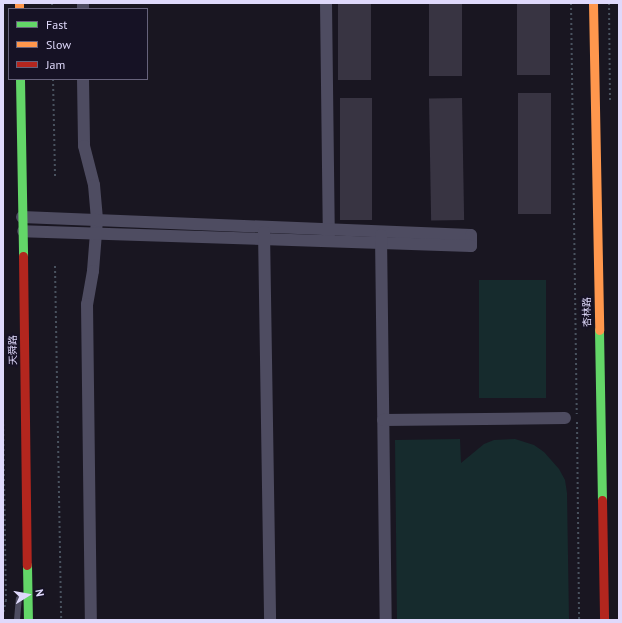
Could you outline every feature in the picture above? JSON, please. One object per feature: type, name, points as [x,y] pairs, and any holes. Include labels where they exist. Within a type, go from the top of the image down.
[{"type":"street","points":[[326,3],[329,235]]},
{"type":"street","name":"杏林路","points":[[585,3],[595,620]]},
{"type":"street","name":"杏林路","points":[[593,3],[604,620]]},
{"type":"street","name":"天舜路","points":[[20,80],[30,215],[27,514],[28,620]]},
{"type":"street","points":[[83,80],[84,146],[94,185],[97,220],[93,271],[87,304],[91,620]]},
{"type":"street","points":[[30,215],[97,220],[264,227],[329,235]]},
{"type":"street","points":[[264,227],[270,620]]},
{"type":"street","points":[[30,234],[329,235],[381,237],[471,235],[471,246],[381,237]]},
{"type":"street","points":[[381,237],[386,620]]},
{"type":"street","points":[[383,420],[565,418]]},
{"type":"lane","points":[[20,567],[27,514]]},
{"type":"lane","points":[[17,620],[20,606],[19,590]]},
{"type":"path","points":[[571,3],[580,620]]},
{"type":"path","points":[[53,80],[55,176]]},
{"type":"path","points":[[55,266],[60,620]]},
{"type":"path","points":[[3,414],[6,600],[3,614]]},
{"type":"green space","points":[[479,280],[546,280],[546,398],[479,398]]},
{"type":"green space","points":[[460,439],[461,463],[484,444],[494,440],[515,439],[534,445],[544,452],[559,469],[565,480],[567,493],[569,620],[397,620],[395,440]]},
{"type":"building","points":[[338,3],[371,3],[371,80],[338,80]]},
{"type":"building","points":[[429,3],[462,3],[462,76],[429,76]]},
{"type":"building","points":[[517,3],[550,3],[550,75],[517,75]]},
{"type":"building","points":[[518,93],[551,93],[551,214],[518,214]]},
{"type":"building","points":[[340,98],[372,98],[372,220],[340,220]]},
{"type":"building","points":[[462,98],[464,220],[431,221],[429,99]]},
{"type":"traffic: fast","points":[[20,80],[23,256]]},
{"type":"traffic: fast","points":[[599,330],[602,500]]},
{"type":"traffic: fast","points":[[27,565],[28,620]]},
{"type":"traffic: slow","points":[[19,3],[19,8]]},
{"type":"traffic: slow","points":[[593,3],[599,330]]},
{"type":"traffic: jam","points":[[23,256],[27,565]]},
{"type":"traffic: jam","points":[[602,500],[604,620]]}]
